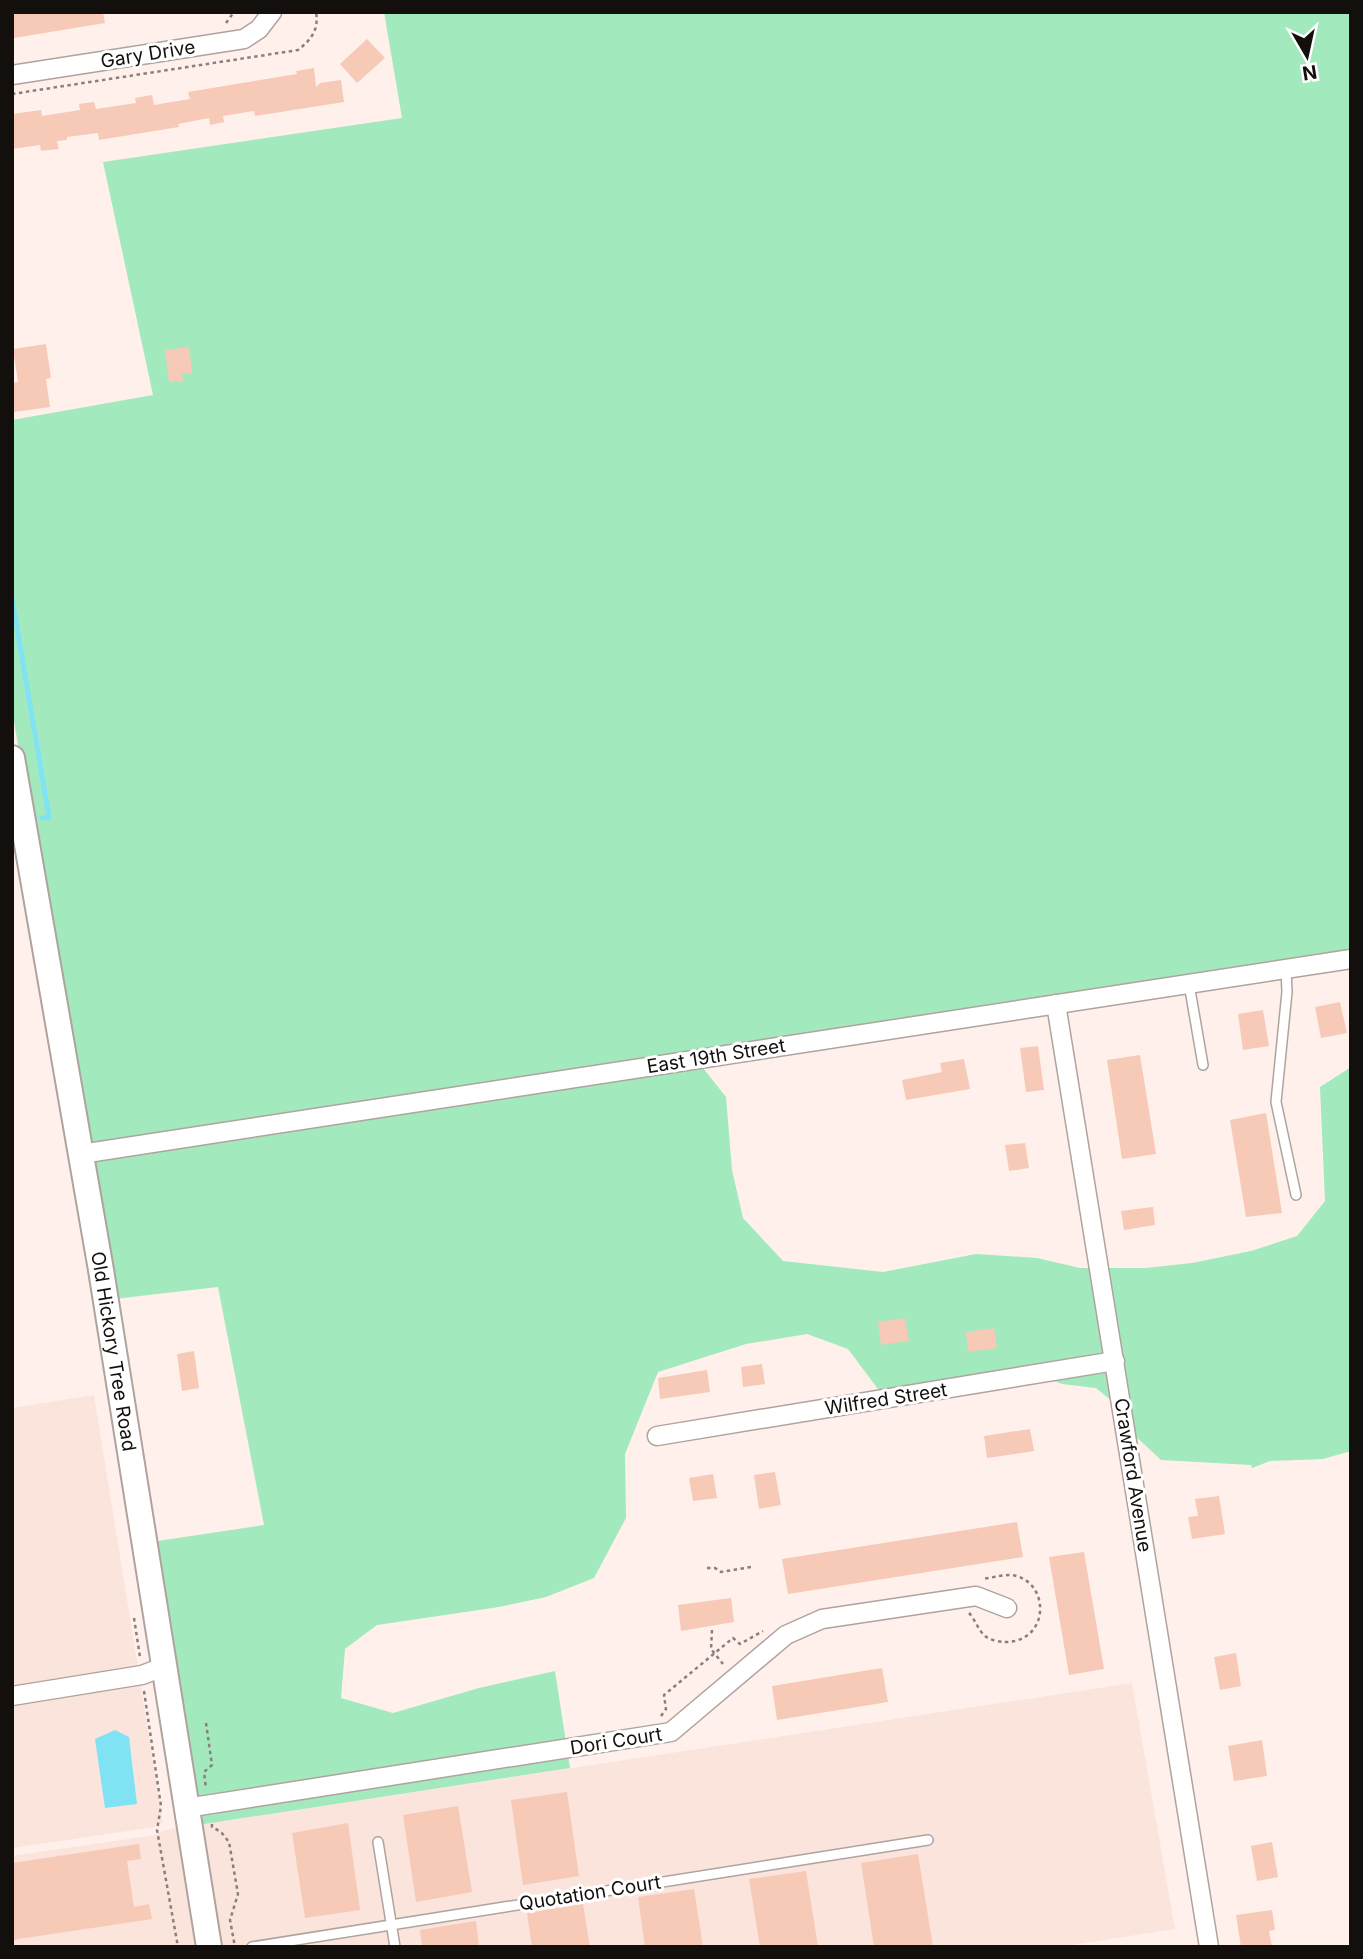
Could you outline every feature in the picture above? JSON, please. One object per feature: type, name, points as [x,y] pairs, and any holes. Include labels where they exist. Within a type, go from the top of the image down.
[{"type":"street","name":"Gary Drive","points":[[12,75],[244,39],[259,29],[272,12]]},
{"type":"street","name":"Old Hickory Tree Road","points":[[12,758],[81,1154],[163,1667],[197,1806],[209,1947]]},
{"type":"street","name":"East 19th Street","points":[[81,1154],[1351,959]]},
{"type":"street","name":"Crawford Avenue","points":[[1056,1004],[1209,1947]]},
{"type":"street","name":"Wilfred Street","points":[[657,1436],[1115,1361]]},
{"type":"street","name":"Dori Court","points":[[197,1806],[671,1732],[786,1635],[822,1619],[976,1596],[1007,1608]]},
{"type":"street","points":[[12,1696],[142,1675],[163,1667]]},
{"type":"lane","points":[[1286,969],[1287,992],[1276,1101],[1296,1195]]},
{"type":"lane","points":[[1189,984],[1203,1065]]},
{"type":"lane","name":"Quotation Court","points":[[253,1947],[928,1840]]},
{"type":"lane","points":[[378,1842],[395,1947]]},
{"type":"path","points":[[707,1568],[715,1568],[721,1572],[751,1567]]},
{"type":"path","points":[[721,1572],[722,1578]]},
{"type":"path","points":[[712,1630],[711,1649],[723,1664]]},
{"type":"path","points":[[206,1723],[212,1765],[204,1772],[197,1806],[212,1827],[221,1832],[229,1842],[237,1894],[230,1920],[235,1947]]},
{"type":"shaded area","points":[[94,1395],[163,1823],[155,1824],[155,1827],[12,1848],[12,1408]]},
{"type":"shaded area","points":[[1132,1683],[1175,1929],[1059,1947],[217,1947],[198,1825]]},
{"type":"shaded area","points":[[181,1827],[201,1947],[12,1947],[12,1856],[156,1835]]},
{"type":"green space","points":[[384,12],[1351,12],[1351,966],[703,1068],[726,1097],[732,1170],[743,1218],[783,1261],[883,1272],[976,1254],[1037,1258],[1080,1268],[1146,1268],[1192,1263],[1251,1251],[1297,1236],[1325,1201],[1320,1087],[1351,1067],[1351,1451],[1323,1459],[1270,1461],[1252,1468],[1251,1465],[1161,1460],[1130,1431],[1118,1406],[1096,1388],[1062,1384],[1037,1375],[917,1400],[878,1389],[848,1349],[807,1334],[746,1344],[658,1372],[625,1454],[626,1518],[594,1578],[546,1597],[499,1607],[377,1625],[345,1649],[341,1698],[393,1713],[479,1688],[555,1671],[570,1768],[198,1825],[151,1542],[264,1525],[218,1287],[114,1299],[12,710],[12,420],[153,395],[103,162],[402,118]]},
{"type":"water","points":[[115,1730],[129,1737],[137,1804],[105,1808],[95,1739]]},
{"type":"building","points":[[12,12],[103,12],[105,23],[14,38]]},
{"type":"building","points":[[367,39],[385,58],[357,83],[340,64]]},
{"type":"building","points":[[314,68],[316,87],[320,83],[341,80],[344,102],[255,116],[254,111],[223,116],[224,122],[210,125],[209,118],[178,124],[179,127],[99,140],[98,133],[67,137],[67,140],[57,141],[59,149],[41,151],[40,145],[12,149],[12,114],[41,110],[42,116],[80,110],[79,104],[94,102],[96,109],[136,103],[135,98],[152,95],[154,105],[190,99],[188,92],[297,74],[296,71]]},
{"type":"building","points":[[46,344],[51,378],[46,379],[50,407],[14,412],[12,383],[18,382],[13,349]]},
{"type":"building","points":[[189,347],[192,373],[182,374],[183,381],[169,382],[165,350]]},
{"type":"building","points":[[1340,1002],[1347,1033],[1321,1038],[1315,1007]]},
{"type":"building","points":[[1263,1010],[1269,1046],[1243,1050],[1238,1014]]},
{"type":"building","points":[[1038,1046],[1044,1090],[1026,1092],[1020,1048]]},
{"type":"building","points":[[1140,1055],[1156,1154],[1122,1159],[1107,1060]]},
{"type":"building","points":[[964,1059],[970,1089],[906,1100],[902,1080],[942,1072],[940,1063]]},
{"type":"building","points":[[1266,1113],[1282,1213],[1246,1217],[1230,1120]]},
{"type":"building","points":[[1025,1143],[1029,1168],[1009,1171],[1005,1145]]},
{"type":"building","points":[[1153,1207],[1155,1225],[1124,1230],[1121,1211]]},
{"type":"building","points":[[905,1318],[909,1341],[881,1345],[878,1322]]},
{"type":"building","points":[[994,1328],[997,1348],[968,1352],[966,1332]]},
{"type":"building","points":[[194,1351],[199,1388],[182,1391],[177,1354]]},
{"type":"building","points":[[762,1364],[765,1384],[743,1387],[741,1367]]},
{"type":"building","points":[[707,1370],[710,1392],[660,1399],[658,1378]]},
{"type":"building","points":[[1030,1429],[1034,1451],[987,1458],[984,1436]]},
{"type":"building","points":[[775,1472],[781,1505],[759,1509],[754,1475]]},
{"type":"building","points":[[713,1474],[717,1498],[693,1501],[689,1478]]},
{"type":"building","points":[[1219,1496],[1225,1534],[1192,1539],[1188,1517],[1198,1516],[1195,1499]]},
{"type":"building","points":[[1017,1522],[1023,1557],[788,1594],[782,1559]]},
{"type":"building","points":[[1084,1552],[1104,1669],[1069,1675],[1049,1557]]},
{"type":"building","points":[[731,1598],[734,1622],[681,1631],[678,1605]]},
{"type":"building","points":[[1236,1653],[1241,1686],[1220,1690],[1214,1657]]},
{"type":"building","points":[[882,1668],[888,1702],[777,1720],[772,1686]]},
{"type":"building","points":[[1262,1740],[1267,1776],[1234,1781],[1228,1746]]},
{"type":"building","points":[[567,1792],[579,1876],[523,1885],[511,1800]]},
{"type":"building","points":[[458,1806],[472,1892],[416,1902],[403,1815]]},
{"type":"building","points":[[348,1823],[360,1910],[305,1918],[292,1833]]},
{"type":"building","points":[[1272,1842],[1278,1877],[1257,1881],[1251,1846]]},
{"type":"building","points":[[139,1844],[141,1859],[127,1861],[134,1907],[149,1904],[152,1919],[12,1940],[12,1863]]},
{"type":"building","points":[[918,1854],[933,1947],[874,1947],[861,1863]]},
{"type":"building","points":[[806,1871],[818,1947],[760,1947],[749,1879]]},
{"type":"building","points":[[694,1889],[703,1947],[645,1947],[638,1897]]},
{"type":"building","points":[[583,1904],[590,1947],[532,1947],[527,1913]]},
{"type":"building","points":[[1272,1910],[1275,1930],[1269,1931],[1272,1947],[1241,1947],[1236,1915]]},
{"type":"building","points":[[476,1921],[479,1947],[422,1947],[420,1930]]},
{"type":"waterway","points":[[12,598],[49,817],[42,818]]}]
